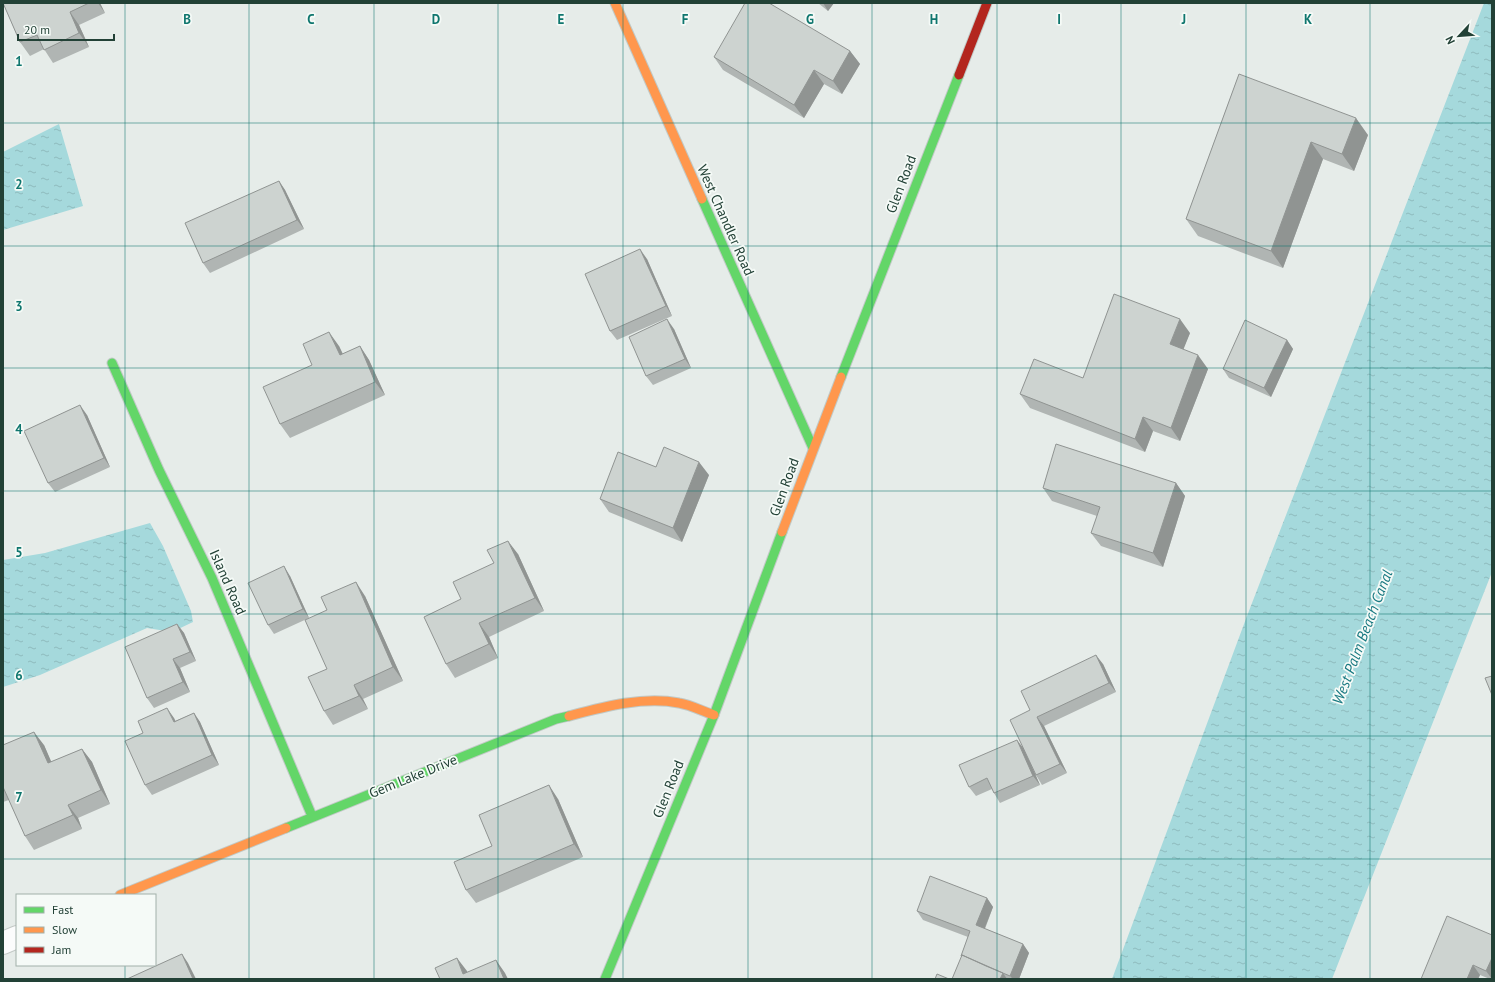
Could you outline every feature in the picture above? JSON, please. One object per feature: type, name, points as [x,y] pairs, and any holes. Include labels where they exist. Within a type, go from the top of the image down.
[{"type":"street","name":"West Chandler Road","points":[[615,3],[813,448]]},
{"type":"street","name":"Glen Road","points":[[605,979],[714,715],[813,448],[987,3]]},
{"type":"street","name":"Island Road","points":[[112,363],[159,470],[212,578],[312,816]]},
{"type":"street","name":"Gem Lake Drive","points":[[122,894],[312,816],[556,719],[637,702],[674,702],[714,715]]},
{"type":"street","points":[[3,943],[16,937]]},
{"type":"water","name":"West Palm Beach Canal","points":[[1484,3],[1492,3],[1492,572],[1332,979],[1112,979],[1247,616]]},
{"type":"water","points":[[59,124],[83,206],[3,230],[3,152]]},
{"type":"water","points":[[150,523],[163,546],[191,611],[193,622],[172,632],[147,628],[40,675],[3,687],[3,560],[45,553]]},
{"type":"building","points":[[3,3],[89,3],[70,12],[79,33],[44,50],[37,35],[20,42]]},
{"type":"building","points":[[745,3],[769,3],[850,51],[833,81],[814,70],[794,105],[714,57]]},
{"type":"building","points":[[1239,74],[1356,118],[1342,154],[1311,142],[1271,251],[1186,219]]},
{"type":"building","points":[[279,181],[297,220],[203,263],[185,223]]},
{"type":"building","points":[[640,249],[666,306],[610,331],[585,274]]},
{"type":"building","points":[[1114,294],[1180,319],[1170,344],[1198,355],[1171,428],[1143,417],[1135,439],[1020,394],[1034,359],[1083,378]]},
{"type":"building","points":[[667,319],[685,359],[646,376],[629,337]]},
{"type":"building","points":[[1245,320],[1287,340],[1264,388],[1223,369]]},
{"type":"building","points":[[329,332],[340,355],[360,346],[375,382],[280,424],[263,387],[312,365],[303,344]]},
{"type":"building","points":[[80,405],[104,458],[48,483],[24,431]]},
{"type":"building","points":[[1056,444],[1176,483],[1153,553],[1091,533],[1100,507],[1043,488]]},
{"type":"building","points":[[664,447],[699,462],[673,528],[600,499],[618,452],[656,467]]},
{"type":"building","points":[[508,541],[535,598],[479,623],[489,644],[446,664],[424,617],[461,599],[453,582],[494,563],[487,550]]},
{"type":"building","points":[[284,566],[303,609],[268,625],[248,583]]},
{"type":"building","points":[[356,582],[393,667],[354,685],[359,696],[324,711],[308,677],[327,669],[305,620],[327,610],[321,597]]},
{"type":"building","points":[[177,624],[190,652],[173,659],[183,682],[147,698],[125,647]]},
{"type":"building","points":[[1096,655],[1109,683],[1037,717],[1060,764],[1036,775],[1010,720],[1030,710],[1021,691]]},
{"type":"building","points":[[1492,676],[1492,695],[1485,678]]},
{"type":"building","points":[[167,708],[174,722],[194,713],[212,755],[145,785],[125,741],[143,733],[138,721]]},
{"type":"building","points":[[34,732],[48,763],[82,749],[101,790],[68,805],[73,815],[25,836],[3,787],[3,745]]},
{"type":"building","points":[[1017,740],[1033,776],[994,793],[987,778],[969,787],[959,765]]},
{"type":"building","points":[[549,785],[574,844],[466,890],[454,862],[492,846],[479,815]]},
{"type":"building","points":[[930,876],[987,898],[976,925],[1023,944],[1010,976],[962,955],[961,956],[970,931],[917,911]]},
{"type":"building","points":[[1447,916],[1492,935],[1492,958],[1486,971],[1473,965],[1467,979],[1421,979]]},
{"type":"building","points":[[182,954],[193,979],[127,979]]},
{"type":"building","points":[[962,955],[1003,973],[1000,979],[952,979]]},
{"type":"building","points":[[457,958],[463,974],[496,960],[504,979],[440,979],[435,968]]},
{"type":"building","points":[[937,974],[949,979],[935,979]]},
{"type":"traffic: fast","points":[[841,377],[959,75]]},
{"type":"traffic: fast","points":[[702,199],[813,448]]},
{"type":"traffic: fast","points":[[112,363],[159,470],[212,578],[312,816]]},
{"type":"traffic: fast","points":[[605,979],[714,715],[782,532]]},
{"type":"traffic: fast","points":[[286,828],[556,719],[569,716]]},
{"type":"traffic: slow","points":[[615,3],[702,199]]},
{"type":"traffic: slow","points":[[782,532],[841,377]]},
{"type":"traffic: slow","points":[[569,716],[595,709],[651,701],[665,701],[683,704],[714,715]]},
{"type":"traffic: slow","points":[[122,894],[286,828]]},
{"type":"traffic: jam","points":[[959,75],[987,3]]}]
